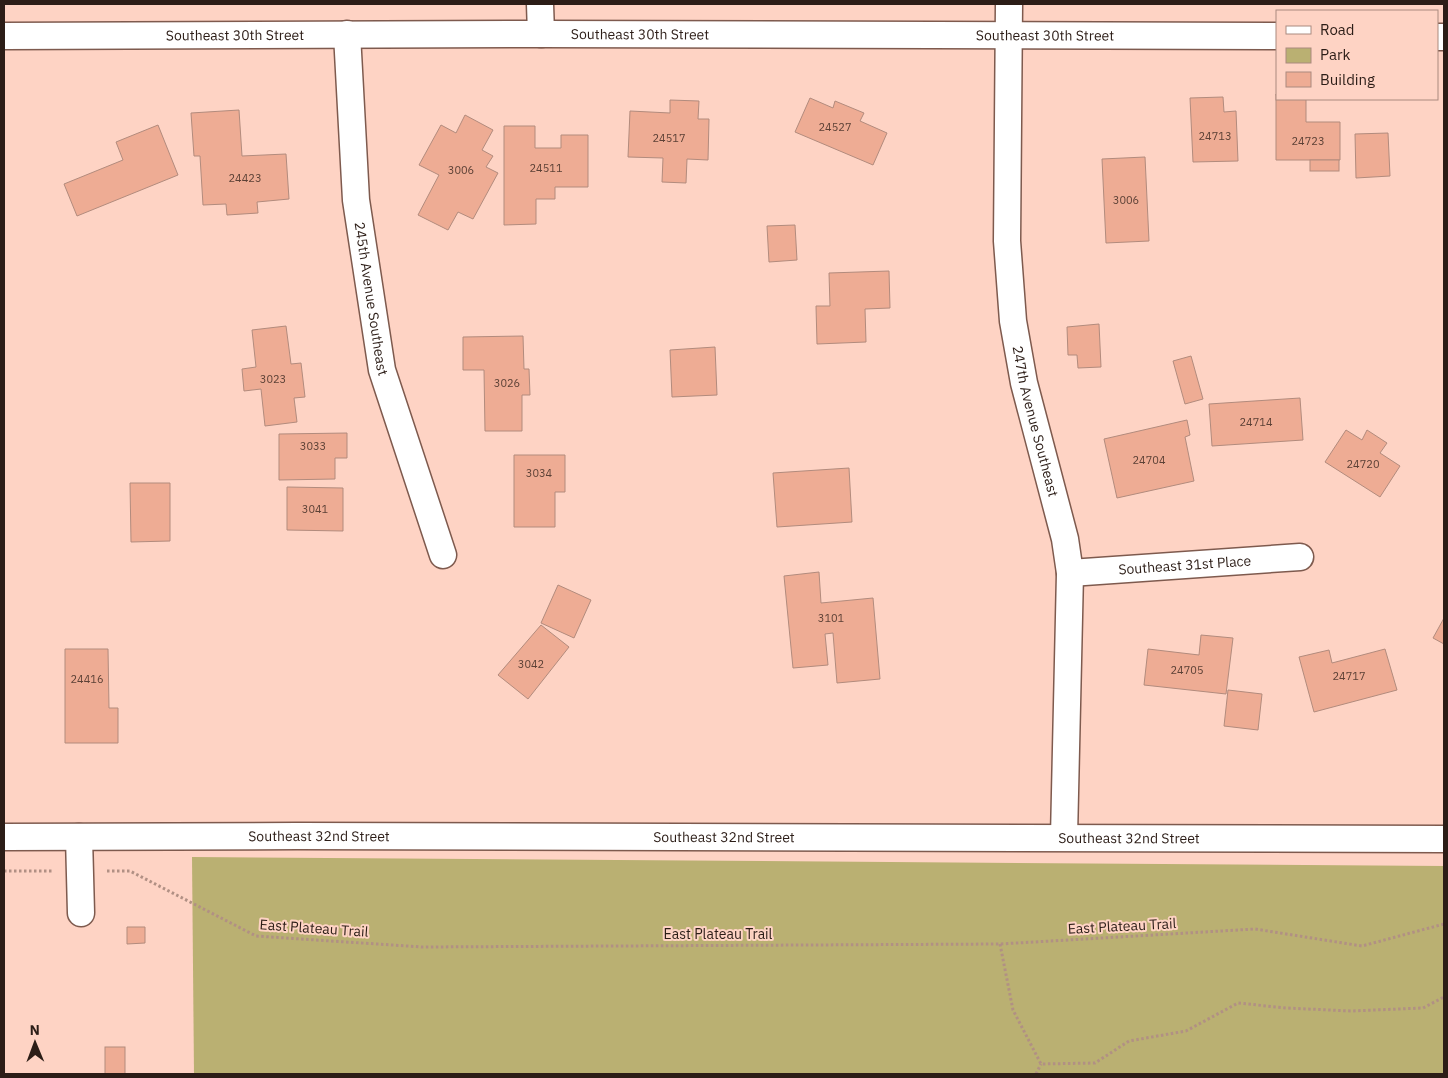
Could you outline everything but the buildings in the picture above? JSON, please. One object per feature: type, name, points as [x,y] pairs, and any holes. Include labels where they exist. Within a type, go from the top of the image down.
[{"type":"street","points":[[540,4],[542,34]]},
{"type":"street","name":"247th Avenue Southeast","points":[[1009,4],[1007,241],[1013,321],[1024,383],[1065,539],[1070,573],[1064,837]]},
{"type":"street","name":"Southeast 30th Street","points":[[4,36],[347,34],[1276,36]]},
{"type":"street","name":"245th Avenue Southeast","points":[[347,34],[356,200],[382,370],[443,555]]},
{"type":"street","name":"Southeast 31st Place","points":[[1070,573],[1300,557]]},
{"type":"street","name":"Southeast 32nd Street","points":[[4,837],[1444,839]]},
{"type":"street","points":[[79,837],[81,913]]},
{"type":"path","name":"East Plateau Trail","points":[[4,872],[130,871],[256,936],[422,947],[1000,944],[1255,929],[1362,946],[1444,924]]},
{"type":"path","points":[[1000,944],[1013,1010],[1041,1064]]},
{"type":"path","points":[[1041,1064],[1095,1063],[1129,1041],[1186,1031],[1238,1003],[1286,1008],[1352,1011],[1423,1008],[1444,997]]},
{"type":"path","points":[[1036,1074],[1041,1064]]},
{"type":"green space","points":[[192,857],[1444,866],[1444,1074],[194,1074]]}]
